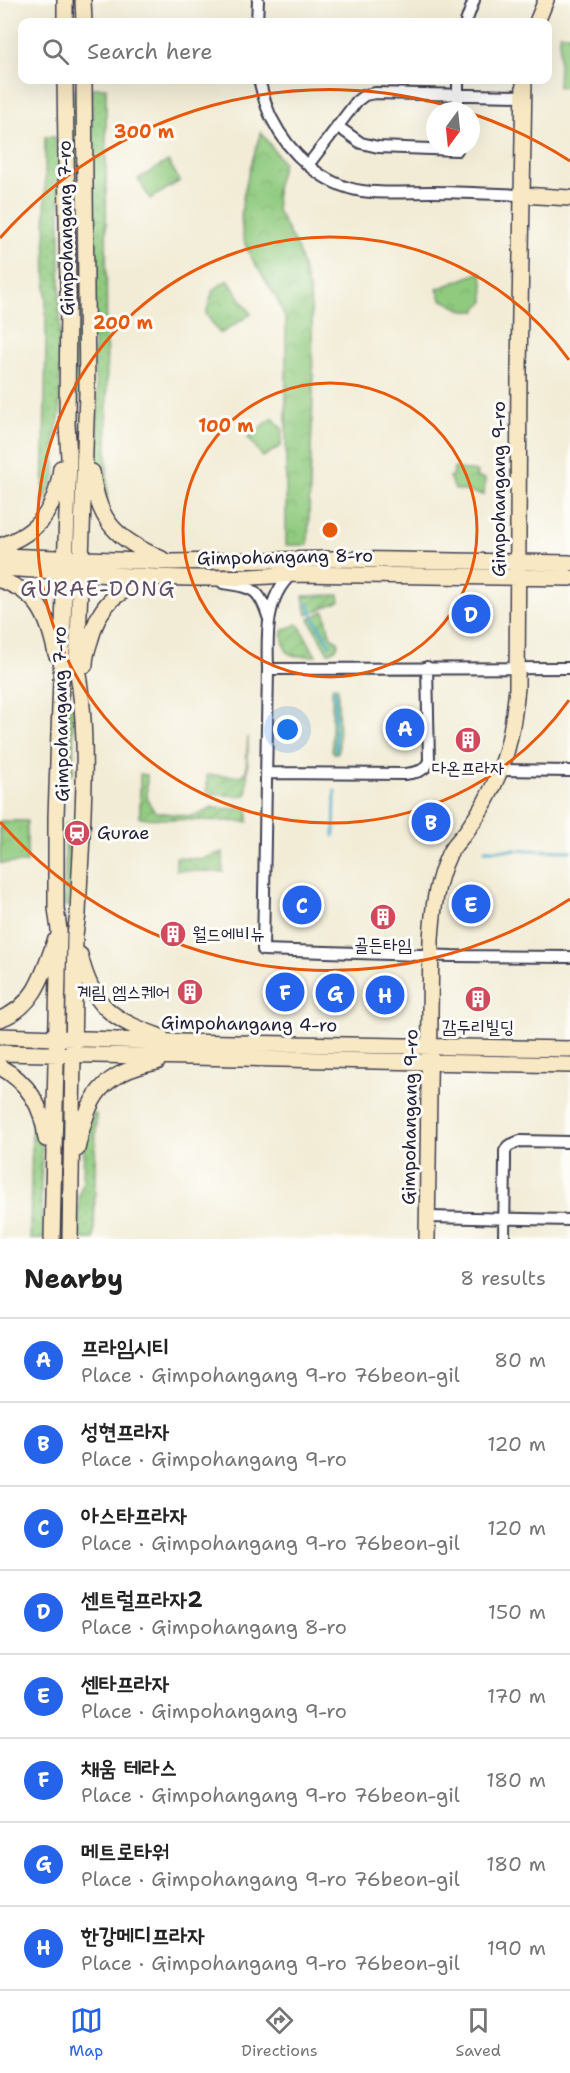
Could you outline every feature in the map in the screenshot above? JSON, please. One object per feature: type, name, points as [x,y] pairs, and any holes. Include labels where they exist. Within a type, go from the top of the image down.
[{"type":"street","points":[[65,0],[65,18]]},
{"type":"street","points":[[83,0],[84,18]]},
{"type":"street","points":[[257,18],[258,0]]},
{"type":"street","points":[[467,18],[474,0]]},
{"type":"street","points":[[539,18],[546,0]]},
{"type":"street","name":"Gimpohangang 7-ro","points":[[65,84],[67,424],[77,668],[83,701],[83,779],[72,1055],[70,1239]]},
{"type":"street","name":"Gimpohangang 7-ro","points":[[52,1239],[59,930],[56,896],[60,688],[74,566],[87,394],[84,84]]},
{"type":"street","points":[[260,84],[266,106],[275,125],[293,151],[330,180],[359,190],[387,194],[430,192],[570,198]]},
{"type":"street","points":[[458,84],[458,102]]},
{"type":"street","name":"Gimpohangang 9-ro","points":[[427,1239],[434,902],[440,877],[450,852],[484,804],[501,770],[514,717],[518,668],[524,84]]},
{"type":"street","points":[[308,165],[357,101],[365,95],[375,93],[524,96]]},
{"type":"street","points":[[337,126],[361,143],[378,147],[426,148]]},
{"type":"street","points":[[87,394],[92,472],[99,507],[107,522],[135,547],[171,562]]},
{"type":"street","points":[[0,546],[17,541],[45,518],[60,482],[67,424]]},
{"type":"street","name":"Gimpohangang 8-ro","points":[[0,556],[168,578],[292,574],[570,578]]},
{"type":"street","name":"Gimpohangang 8-ro","points":[[0,568],[333,559],[570,563]]},
{"type":"street","points":[[292,574],[280,586],[269,620],[263,950],[570,957]]},
{"type":"street","points":[[83,701],[85,657],[95,621],[105,604],[117,594],[136,585],[168,578]]},
{"type":"street","points":[[196,578],[249,587],[264,603],[269,620]]},
{"type":"street","points":[[0,579],[14,584],[27,594],[44,615],[50,626],[57,656],[60,688]]},
{"type":"street","points":[[267,773],[406,774],[419,772],[429,761],[427,668]]},
{"type":"street","points":[[268,669],[570,668]]},
{"type":"street","points":[[501,770],[570,771]]},
{"type":"street","points":[[0,1019],[16,1011],[29,1000],[41,980],[59,930]]},
{"type":"street","points":[[75,935],[84,973],[93,992],[106,1009],[125,1023],[177,1050]]},
{"type":"street","name":"Gimpohangang 4-ro","points":[[0,1036],[73,1038],[177,1050]]},
{"type":"street","name":"Gimpohangang 4-ro","points":[[431,1055],[570,1049]]},
{"type":"street","points":[[70,1181],[84,1117],[93,1098],[116,1077],[177,1050]]},
{"type":"street","name":"Gimpohangang 4-ro","points":[[0,1053],[72,1055],[177,1050],[431,1055],[570,1065]]},
{"type":"street","points":[[0,1067],[27,1088],[34,1097],[45,1123],[52,1208]]},
{"type":"street","points":[[504,1239],[505,1151],[508,1146],[520,1141],[570,1142]]},
{"type":"street","points":[[428,1217],[570,1221]]},
{"type":"green space","points":[[560,34],[570,34],[570,88],[558,87]]},
{"type":"green space","points":[[92,88],[106,88],[107,506],[97,482],[98,400],[94,372]]},
{"type":"green space","points":[[75,89],[77,91],[79,424],[77,427],[74,423],[72,92]]},
{"type":"green space","points":[[261,132],[283,163],[276,189],[277,210],[298,250],[310,294],[313,394],[308,545],[286,545],[286,322],[274,295],[249,253],[241,224],[244,192]]},
{"type":"green space","points":[[45,137],[55,137],[60,162],[60,415],[55,436],[55,475],[43,506],[46,345]]},
{"type":"green space","points":[[168,161],[180,181],[150,199],[138,179]]},
{"type":"green space","points":[[481,272],[484,302],[477,308],[477,311],[464,311],[441,299],[437,289]]},
{"type":"green space","points":[[228,280],[251,314],[220,334],[206,314],[213,290]]},
{"type":"green space","points":[[273,418],[282,429],[281,446],[263,457],[248,437]]},
{"type":"green space","points":[[454,468],[477,472],[476,477],[485,479],[484,495],[455,489],[449,477],[453,475]]},
{"type":"green space","points":[[339,595],[340,601],[307,615],[303,596]]},
{"type":"green space","points":[[324,611],[330,635],[338,641],[337,647],[328,653],[309,619]]},
{"type":"green space","points":[[297,624],[316,656],[290,654],[284,647],[282,631]]},
{"type":"green space","points":[[333,686],[338,688],[339,750],[337,753],[332,750]]},
{"type":"green space","points":[[71,702],[73,706],[73,773],[67,773],[68,706]]},
{"type":"green space","points":[[248,736],[247,794],[243,796],[209,794],[207,775],[240,776],[246,771]]},
{"type":"green space","points":[[140,774],[147,775],[148,800],[156,812],[189,816],[211,808],[248,809],[248,822],[140,818]]},
{"type":"green space","points":[[0,821],[27,821],[27,863],[0,863]]},
{"type":"green space","points":[[66,824],[72,824],[70,905],[67,907],[64,905]]},
{"type":"green space","points":[[223,852],[223,872],[176,870],[176,857],[201,859]]},
{"type":"green space","points":[[93,1114],[96,1114],[94,1239],[78,1239],[84,1139]]},
{"type":"green space","points":[[32,1122],[40,1122],[42,1139],[41,1203],[44,1239],[30,1239]]},
{"type":"waterway","points":[[308,603],[312,614]]},
{"type":"waterway","points":[[313,616],[330,645]]},
{"type":"waterway","points":[[335,689],[335,724]]},
{"type":"waterway","points":[[335,729],[336,750]]},
{"type":"waterway","points":[[334,836],[335,791]]},
{"type":"waterway","points":[[485,850],[516,850]]},
{"type":"waterway","points":[[520,850],[570,851]]},
{"type":"place","name":"센트럴프라자2","points":[[471,614]]},
{"type":"place","name":"프라임시티","points":[[405,728]]},
{"type":"place","name":"다온프라자","points":[[468,740]]},
{"type":"place","name":"성현프라자","points":[[431,822]]},
{"type":"place","name":"Gurae","points":[[77,833]]},
{"type":"place","name":"센타프라자","points":[[471,904]]},
{"type":"place","name":"아스타프라자","points":[[302,905]]},
{"type":"place","name":"골든타임","points":[[383,917]]},
{"type":"place","name":"월드에비뉴","points":[[173,934]]},
{"type":"place","name":"계림 엠스퀘어","points":[[190,992]]},
{"type":"place","name":"채움 테라스","points":[[285,992]]},
{"type":"place","name":"메트로타워","points":[[335,993]]},
{"type":"place","name":"한강메디프라자","points":[[385,995]]},
{"type":"place","name":"감두리빌딩","points":[[478,999]]},
{"type":"district","name":"GURAE-DONG","points":[[98,589]]}]
